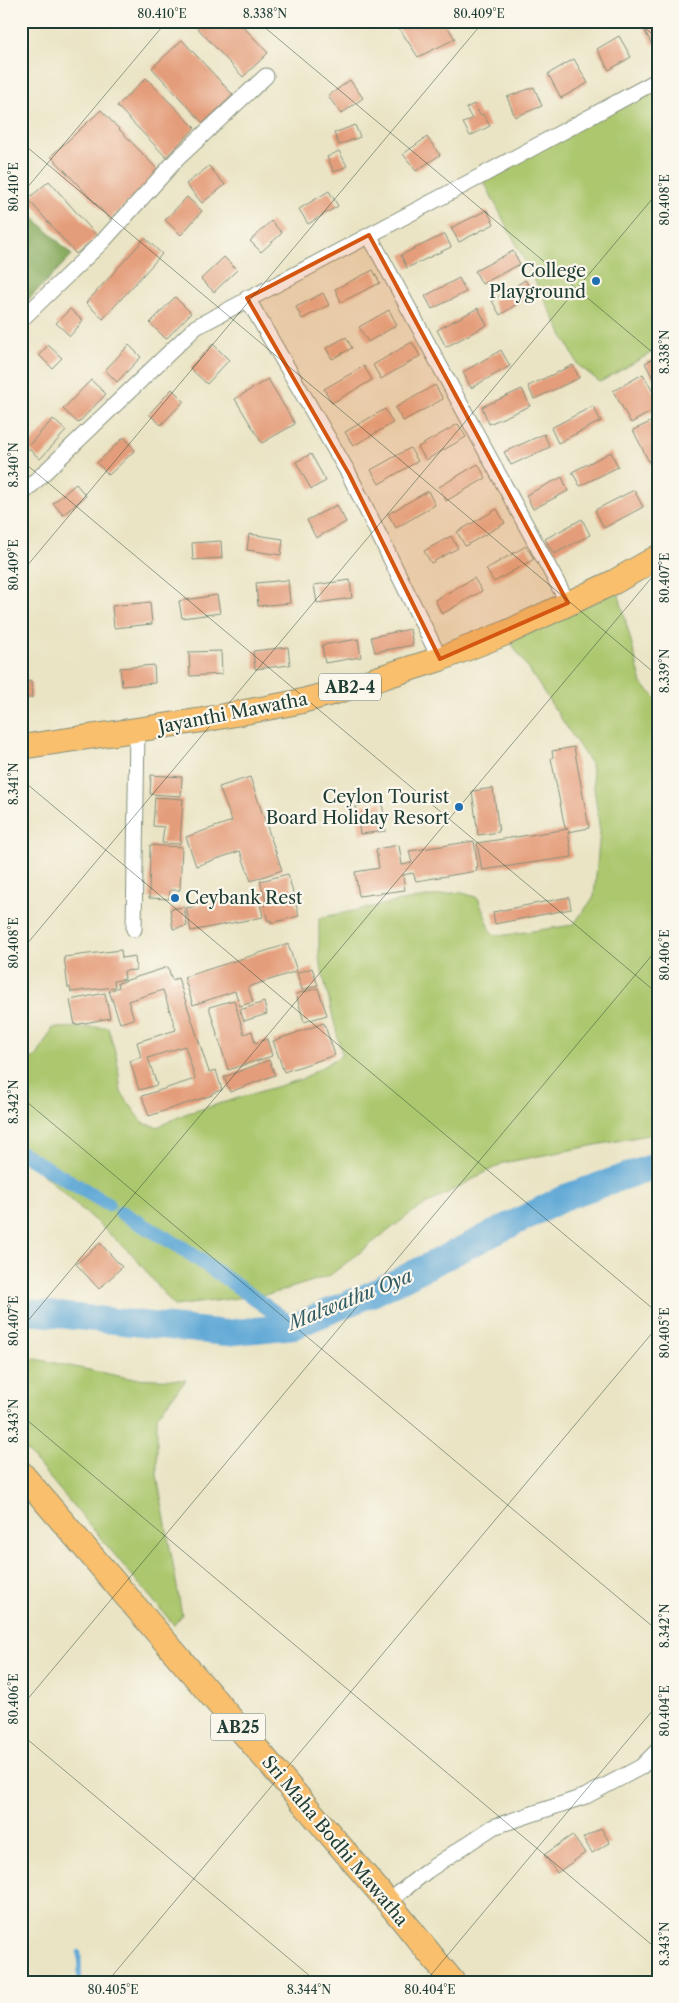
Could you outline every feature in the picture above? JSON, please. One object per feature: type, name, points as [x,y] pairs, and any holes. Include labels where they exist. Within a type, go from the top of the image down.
[{"type":"main road","name":"Jayanthi Mawatha","points":[[21,748],[203,720],[298,702],[440,659],[506,632],[614,582],[658,557]]},
{"type":"main road","name":"Sri Maha Bodhi Mawatha","points":[[21,1473],[388,1902],[453,1982]]},
{"type":"street","points":[[21,320],[115,228],[177,159],[266,76]]},
{"type":"street","points":[[21,496],[196,327],[247,298],[369,235],[658,80]]},
{"type":"street","points":[[369,235],[568,603]]},
{"type":"street","points":[[247,298],[349,474],[440,659]]},
{"type":"street","points":[[134,929],[137,730]]},
{"type":"street","points":[[388,1902],[427,1871],[493,1827],[586,1796],[641,1767],[658,1750]]},
{"type":"highlighted area","points":[[369,235],[568,603],[440,659],[349,474],[247,298]]},
{"type":"green space","name":"College Playground","points":[[658,80],[658,349],[600,382],[578,365],[481,176]]},
{"type":"green space","points":[[24,208],[72,255],[21,307],[21,211]]},
{"type":"green space","points":[[618,591],[642,684],[658,700],[658,1133],[503,1163],[414,1211],[329,1276],[271,1294],[174,1306],[133,1255],[21,1155],[21,1064],[37,1056],[53,1028],[108,1027],[117,1059],[121,1092],[143,1123],[157,1127],[185,1114],[302,1079],[342,1055],[319,958],[319,918],[401,901],[460,892],[478,898],[492,934],[506,935],[573,925],[594,897],[600,832],[591,764],[510,641]]},
{"type":"green space","points":[[21,1356],[128,1378],[186,1380],[157,1416],[157,1475],[182,1615],[174,1625],[21,1444]]},
{"type":"building","points":[[191,21],[238,21],[268,53],[243,77]]},
{"type":"building","points":[[413,21],[444,21],[455,39],[418,57],[399,28]]},
{"type":"building","points":[[644,21],[658,21],[658,43],[652,45],[641,23]]},
{"type":"building","points":[[619,36],[631,57],[609,70],[597,49]]},
{"type":"building","points":[[182,40],[233,95],[203,123],[152,68]]},
{"type":"building","points":[[574,59],[588,83],[561,98],[548,74]]},
{"type":"building","points":[[146,78],[195,128],[166,157],[117,106]]},
{"type":"building","points":[[350,80],[363,98],[341,114],[328,96]]},
{"type":"building","points":[[534,87],[542,106],[515,117],[507,97]]},
{"type":"building","points":[[474,104],[480,115],[483,114],[490,126],[470,136],[463,123],[472,119],[466,108]]},
{"type":"building","points":[[101,110],[160,172],[110,219],[51,156]]},
{"type":"building","points":[[355,125],[360,137],[339,145],[334,133]]},
{"type":"building","points":[[427,137],[440,155],[416,171],[403,154]]},
{"type":"building","points":[[339,151],[347,166],[334,172],[327,157]]},
{"type":"building","points":[[209,166],[225,185],[202,203],[186,184]]},
{"type":"building","points":[[49,181],[97,236],[76,254],[28,199]]},
{"type":"building","points":[[329,191],[338,206],[308,224],[299,209]]},
{"type":"building","points":[[187,197],[202,211],[181,235],[165,220]]},
{"type":"building","points":[[487,210],[494,224],[459,242],[451,228]]},
{"type":"building","points":[[271,221],[282,233],[261,252],[250,241]]},
{"type":"building","points":[[445,234],[451,247],[407,268],[401,255]]},
{"type":"building","points":[[145,238],[162,254],[103,319],[86,303]]},
{"type":"building","points":[[513,251],[520,264],[482,284],[475,271]]},
{"type":"building","points":[[224,257],[237,270],[214,292],[201,279]]},
{"type":"building","points":[[373,270],[380,283],[341,302],[335,289]]},
{"type":"building","points":[[459,278],[466,292],[432,309],[425,296]]},
{"type":"building","points":[[525,280],[534,293],[500,315],[492,301]]},
{"type":"building","points":[[323,293],[329,305],[302,319],[296,307]]},
{"type":"building","points":[[175,297],[191,313],[166,339],[150,323]]},
{"type":"building","points":[[478,308],[487,325],[446,347],[437,330]]},
{"type":"building","points":[[70,309],[83,321],[70,336],[56,323]]},
{"type":"building","points":[[389,310],[397,325],[368,342],[359,327]]},
{"type":"building","points":[[346,337],[352,348],[332,359],[326,348]]},
{"type":"building","points":[[412,342],[420,356],[381,379],[373,365]]},
{"type":"building","points":[[213,344],[229,360],[207,384],[190,368]]},
{"type":"building","points":[[48,345],[62,358],[52,368],[39,355]]},
{"type":"building","points":[[129,345],[141,357],[117,382],[105,370]]},
{"type":"building","points":[[501,350],[510,366],[471,388],[463,372]]},
{"type":"building","points":[[658,356],[658,388],[645,363]]},
{"type":"building","points":[[573,365],[579,378],[534,399],[528,386]]},
{"type":"building","points":[[364,366],[372,380],[332,403],[324,389]]},
{"type":"building","points":[[643,374],[658,401],[658,408],[631,423],[613,391]]},
{"type":"building","points":[[268,379],[295,424],[262,443],[235,399]]},
{"type":"building","points":[[91,380],[106,394],[78,423],[63,409]]},
{"type":"building","points":[[435,385],[443,399],[403,421],[395,408]]},
{"type":"building","points":[[172,389],[184,401],[161,425],[149,414]]},
{"type":"building","points":[[522,389],[530,406],[489,424],[482,407]]},
{"type":"building","points":[[593,406],[601,421],[558,443],[551,428]]},
{"type":"building","points":[[385,409],[393,423],[353,446],[345,432]]},
{"type":"building","points":[[53,419],[66,431],[40,459],[27,447]]},
{"type":"building","points":[[655,420],[658,426],[658,460],[650,464],[633,430]]},
{"type":"building","points":[[458,424],[466,437],[426,460],[418,447]]},
{"type":"building","points":[[544,434],[550,447],[511,465],[504,452]]},
{"type":"building","points":[[124,437],[135,450],[109,475],[97,463]]},
{"type":"building","points":[[410,448],[418,461],[379,484],[371,470]]},
{"type":"building","points":[[611,452],[618,467],[580,486],[572,472]]},
{"type":"building","points":[[311,454],[326,481],[311,489],[296,462]]},
{"type":"building","points":[[478,464],[486,478],[446,501],[439,487]]},
{"type":"building","points":[[562,477],[568,491],[533,509],[526,495]]},
{"type":"building","points":[[76,484],[86,496],[63,515],[53,503]]},
{"type":"building","points":[[634,490],[643,507],[604,528],[595,510]]},
{"type":"building","points":[[428,491],[435,505],[396,528],[388,514]]},
{"type":"building","points":[[337,505],[346,522],[316,538],[307,520]]},
{"type":"building","points":[[497,509],[505,523],[465,546],[457,532]]},
{"type":"building","points":[[582,519],[590,535],[554,554],[545,539]]},
{"type":"building","points":[[249,534],[283,539],[281,555],[247,550]]},
{"type":"building","points":[[451,536],[458,548],[431,563],[424,551]]},
{"type":"building","points":[[221,541],[222,558],[193,560],[192,543]]},
{"type":"building","points":[[526,546],[534,559],[494,582],[486,569]]},
{"type":"building","points":[[474,578],[482,591],[442,614],[435,600]]},
{"type":"building","points":[[288,580],[290,603],[258,606],[256,583]]},
{"type":"building","points":[[350,580],[352,598],[317,603],[314,585]]},
{"type":"building","points":[[217,595],[220,613],[182,618],[179,601]]},
{"type":"building","points":[[150,602],[152,624],[114,628],[112,606]]},
{"type":"building","points":[[410,629],[413,645],[375,652],[371,637]]},
{"type":"building","points":[[358,639],[361,657],[325,663],[322,645]]},
{"type":"building","points":[[288,647],[290,665],[255,669],[253,651]]},
{"type":"building","points":[[221,651],[222,674],[190,676],[189,652]]},
{"type":"building","points":[[154,665],[155,683],[122,686],[120,668]]},
{"type":"building","points":[[31,681],[32,698],[21,698],[21,682]]},
{"type":"building","points":[[574,747],[589,828],[568,832],[572,857],[482,870],[477,843],[568,829],[565,828],[551,758],[553,757],[552,751]]},
{"type":"building","points":[[151,775],[182,777],[181,796],[150,794]]},
{"type":"building","points":[[250,777],[282,870],[251,881],[240,851],[196,866],[186,837],[232,821],[219,787]]},
{"type":"building","points":[[493,788],[499,832],[478,835],[472,791]]},
{"type":"building","points":[[155,797],[183,799],[180,844],[162,843],[164,827],[153,826]]},
{"type":"building","points":[[382,802],[386,831],[360,834],[356,806]]},
{"type":"building","points":[[474,841],[477,871],[416,881],[413,873],[403,875],[405,890],[359,896],[355,872],[379,868],[376,849],[399,845],[402,865],[412,863],[409,851]]},
{"type":"building","points":[[150,845],[182,847],[180,890],[170,890],[169,899],[149,898]]},
{"type":"building","points":[[288,874],[299,916],[271,923],[271,920],[268,921],[263,902],[266,901],[260,881]]},
{"type":"building","points":[[258,894],[263,917],[191,931],[186,908]]},
{"type":"building","points":[[569,897],[571,909],[495,924],[493,912]]},
{"type":"building","points":[[184,907],[187,926],[173,929],[170,909]]},
{"type":"building","points":[[288,944],[297,971],[248,987],[253,1002],[240,1006],[235,991],[193,1005],[184,977]]},
{"type":"building","points":[[121,950],[122,958],[135,956],[136,970],[124,971],[125,979],[114,981],[115,987],[71,992],[70,987],[68,988],[64,957]]},
{"type":"building","points":[[168,967],[172,980],[178,978],[209,1072],[216,1070],[222,1090],[149,1116],[142,1096],[195,1079],[185,1046],[148,1058],[157,1085],[139,1090],[130,1061],[141,1057],[137,1042],[176,1030],[163,990],[128,1001],[134,1019],[120,1023],[109,991],[119,987],[118,983]]},
{"type":"building","points":[[312,968],[318,985],[302,990],[297,973]]},
{"type":"building","points":[[318,988],[327,1015],[304,1022],[296,994]]},
{"type":"building","points":[[105,993],[110,1018],[75,1025],[70,1000]]},
{"type":"building","points":[[234,1000],[244,1034],[252,1031],[255,1043],[267,1039],[272,1056],[228,1070],[209,1007]]},
{"type":"building","points":[[264,1002],[267,1014],[244,1021],[240,1010]]},
{"type":"building","points":[[324,1023],[335,1055],[284,1072],[273,1041]]},
{"type":"building","points":[[269,1060],[275,1075],[230,1092],[224,1077]]},
{"type":"building","points":[[100,1243],[122,1267],[99,1289],[76,1264]]},
{"type":"building","points":[[601,1828],[610,1843],[592,1853],[583,1838]]},
{"type":"building","points":[[572,1835],[585,1853],[557,1873],[544,1855]]},
{"type":"waterway","points":[[21,1153],[108,1204]]},
{"type":"waterway","name":"Malwathu Oya","points":[[21,1311],[226,1333],[294,1326],[374,1293],[568,1196],[658,1165]]},
{"type":"waterway","points":[[122,1213],[181,1247],[294,1326]]},
{"type":"waterway","points":[[79,1952],[80,1982]]},
{"type":"place","name":"College Playground","points":[[596,281]]},
{"type":"place","name":"Ceylon Tourist Board Holiday Resort","points":[[459,807]]},
{"type":"place","name":"Ceybank Rest","points":[[175,898]]}]
